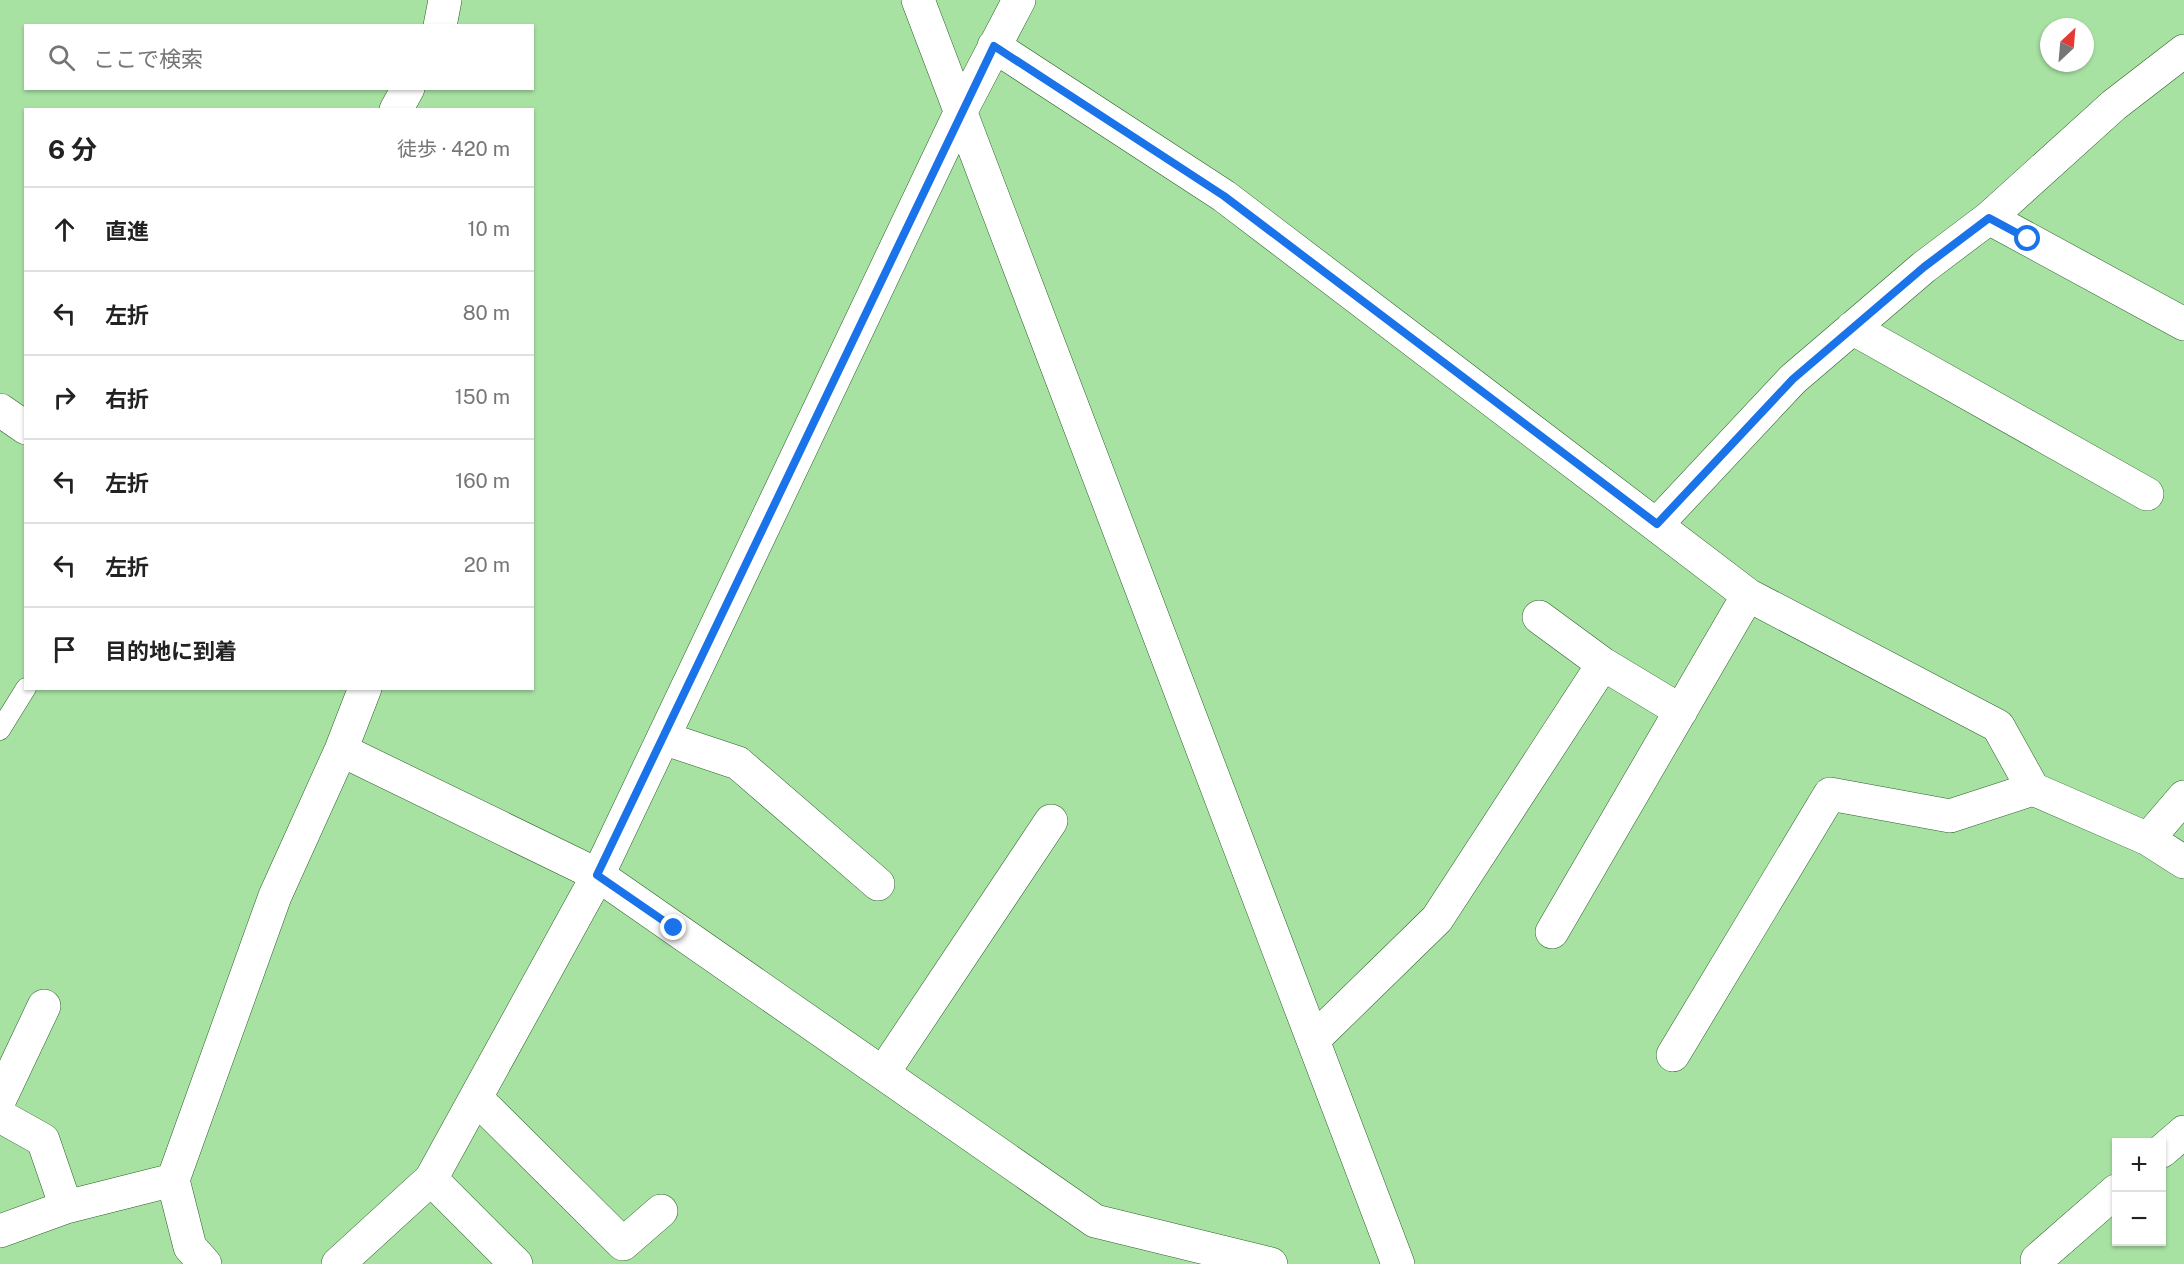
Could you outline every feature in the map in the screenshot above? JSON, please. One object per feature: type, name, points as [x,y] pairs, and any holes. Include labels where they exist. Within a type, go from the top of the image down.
[{"type":"street","points":[[440,24],[445,0]]},
{"type":"street","points":[[918,0],[1398,1264]]},
{"type":"street","points":[[338,1264],[431,1179],[597,875],[961,111],[994,46],[1021,3]]},
{"type":"street","points":[[994,46],[1224,196],[1748,595],[1998,726],[2033,789],[2148,839],[2184,862]]},
{"type":"street","points":[[1657,524],[1793,379],[1924,267],[1989,218],[2114,105],[2184,51]]},
{"type":"street","points":[[397,108],[407,90]]},
{"type":"street","points":[[1989,218],[2184,324]]},
{"type":"street","points":[[1852,328],[2147,494]]},
{"type":"street","points":[[0,410],[24,427]]},
{"type":"street","points":[[1552,932],[1748,595]]},
{"type":"street","points":[[1539,617],[1603,664],[1681,711]]},
{"type":"street","points":[[1313,1040],[1437,919],[1603,664]]},
{"type":"street","points":[[205,1264],[190,1247],[173,1180],[275,896],[341,750],[364,690]]},
{"type":"street","points":[[663,738],[738,763],[878,884]]},
{"type":"street","points":[[341,750],[597,875],[1095,1221],[1269,1264]]},
{"type":"street","points":[[1673,1055],[1830,794],[1950,816],[2033,789]]},
{"type":"street","points":[[2148,839],[2184,797]]},
{"type":"street","points":[[883,1073],[1051,821]]},
{"type":"street","points":[[0,1099],[44,1006]]},
{"type":"street","points":[[476,1098],[623,1244],[661,1211]]},
{"type":"street","points":[[0,1116],[43,1140],[66,1207]]},
{"type":"street","points":[[2166,1148],[2184,1132]]},
{"type":"street","points":[[431,1179],[516,1264]]},
{"type":"street","points":[[0,1233],[66,1207],[173,1180]]},
{"type":"street","points":[[2038,1263],[2115,1192]]},
{"type":"lane","points":[[0,730],[25,690]]},
{"type":"route","points":[[674,928],[597,875],[994,46],[1224,196],[1657,524],[1793,379],[1924,267],[1989,218],[2028,239]]}]
